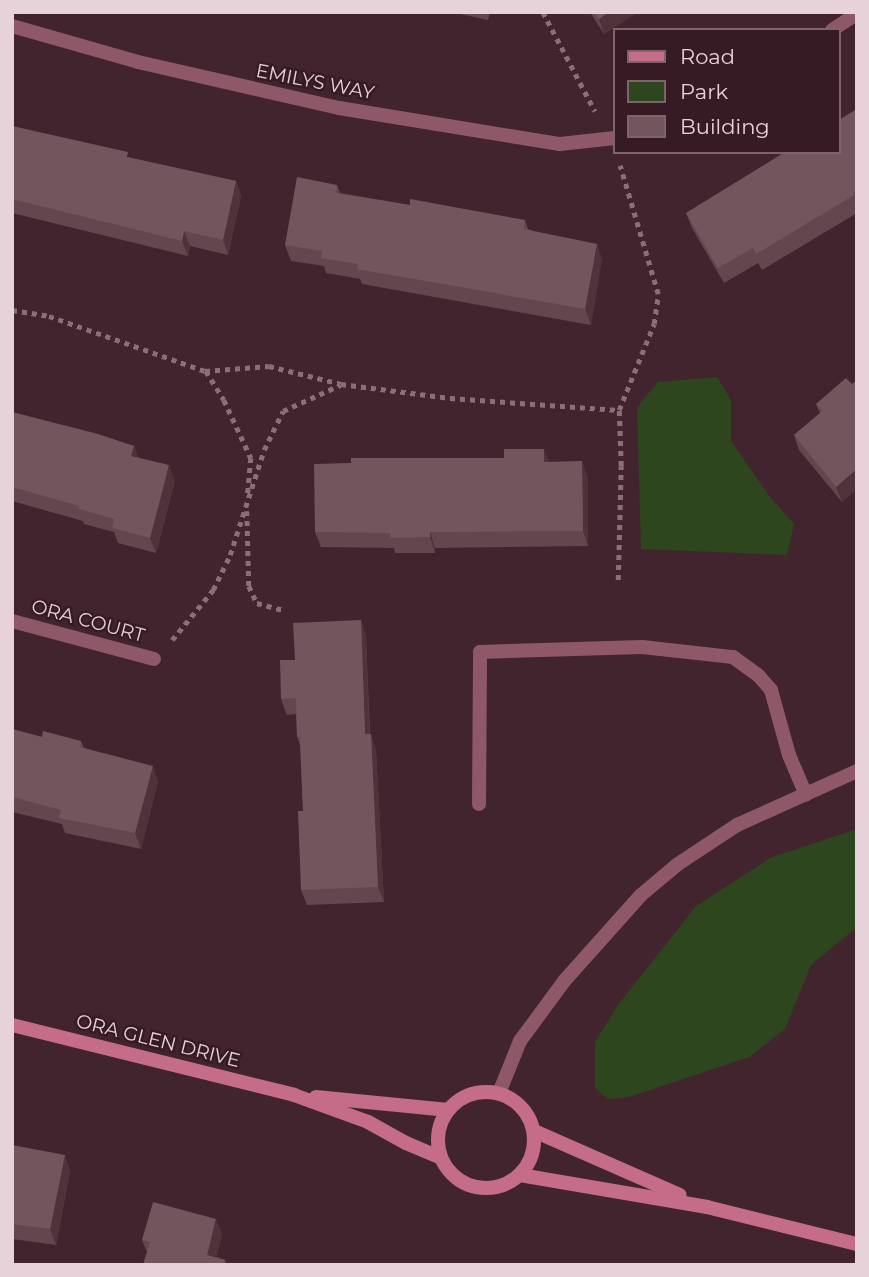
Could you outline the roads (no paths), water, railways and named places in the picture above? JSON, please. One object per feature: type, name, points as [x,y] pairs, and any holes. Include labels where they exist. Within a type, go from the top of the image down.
[{"type":"street","points":[[835,28],[857,14]]},
{"type":"street","name":"EMILYS WAY","points":[[12,26],[151,65],[339,108],[560,144],[613,139]]},
{"type":"street","name":"ORA COURT","points":[[12,621],[154,659]]},
{"type":"street","points":[[479,804],[480,652],[642,647],[733,657],[758,675],[771,690],[789,755],[806,795]]},
{"type":"street","points":[[499,1093],[520,1041],[565,980],[641,895],[678,864],[737,825],[857,772]]},
{"type":"street","name":"ORA GLEN DRIVE","points":[[12,1025],[294,1095],[368,1122],[441,1158]]},
{"type":"street","points":[[499,1093],[522,1108],[534,1131],[534,1147],[520,1175],[507,1184],[491,1188],[475,1187],[449,1171],[441,1158],[438,1141],[440,1125],[448,1110],[471,1094],[499,1093]]},
{"type":"street","name":"ORA GLEN DRIVE","points":[[294,1095],[448,1110]]},
{"type":"street","points":[[534,1131],[707,1207]]},
{"type":"street","points":[[520,1175],[707,1207],[857,1244]]}]
